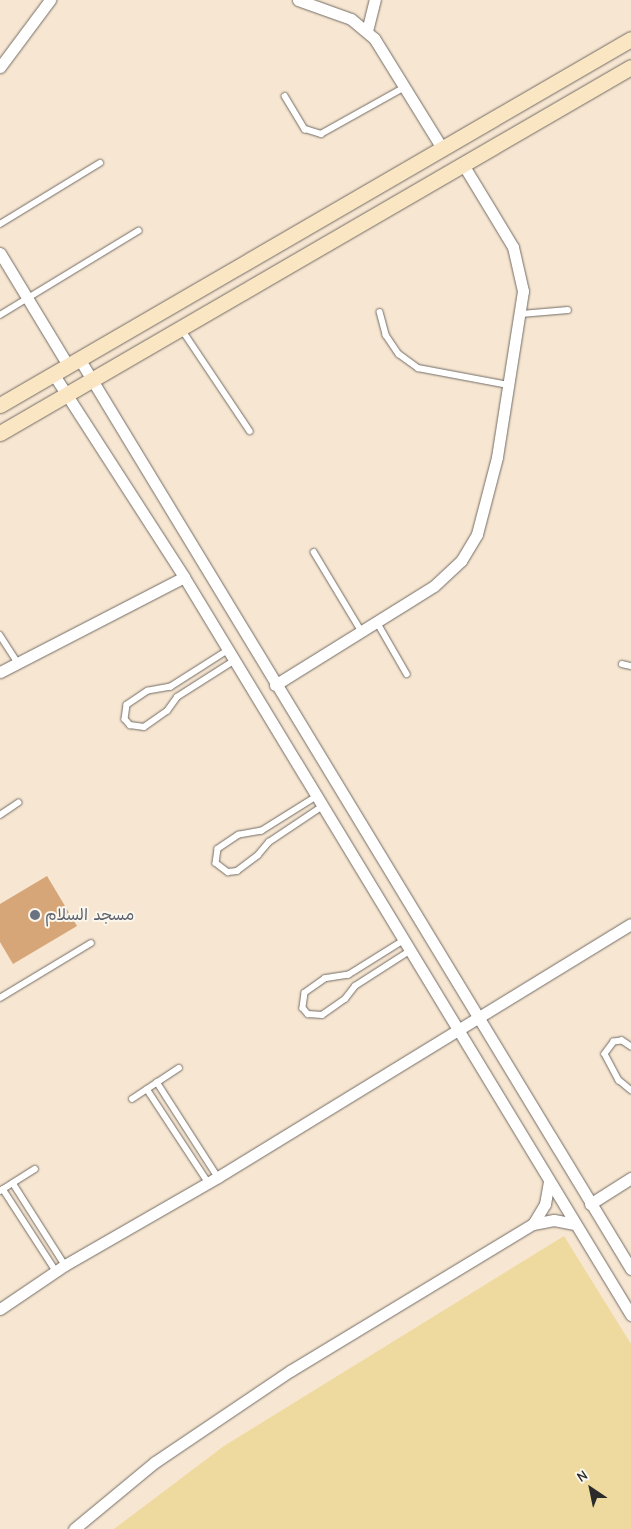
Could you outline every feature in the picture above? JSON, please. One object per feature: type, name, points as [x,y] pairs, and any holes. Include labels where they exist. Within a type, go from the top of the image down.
[{"type":"street","points":[[2,62],[50,0]]},
{"type":"street","points":[[298,0],[352,20],[367,31],[405,87],[442,148]]},
{"type":"street","points":[[367,31],[375,0]]},
{"type":"street","points":[[0,405],[74,364],[631,39]]},
{"type":"street","points":[[0,433],[464,166],[631,67]]},
{"type":"street","points":[[506,112],[518,134]]},
{"type":"street","points":[[275,685],[362,632],[449,575],[472,546],[498,457],[521,314],[521,276],[513,247],[464,166]]},
{"type":"street","points":[[363,194],[376,217]]},
{"type":"street","points":[[0,253],[28,298],[74,364],[91,380],[631,1269]]},
{"type":"street","points":[[54,375],[232,655],[631,1315]]},
{"type":"street","points":[[0,672],[17,661],[184,577]]},
{"type":"street","points":[[0,1309],[60,1268],[213,1180],[631,924]]},
{"type":"street","points":[[590,1204],[631,1178]]},
{"type":"street","points":[[533,1224],[545,1204],[549,1181]]},
{"type":"street","points":[[74,1529],[155,1462],[290,1371],[533,1224],[554,1220],[575,1224]]},
{"type":"lane","points":[[285,96],[305,129],[321,134],[405,87]]},
{"type":"lane","points":[[0,224],[100,163]]},
{"type":"lane","points":[[0,315],[138,231]]},
{"type":"lane","points":[[521,314],[568,310]]},
{"type":"lane","points":[[380,312],[386,335],[399,354],[418,368],[510,385]]},
{"type":"lane","points":[[181,328],[250,431]]},
{"type":"lane","points":[[314,552],[362,632]]},
{"type":"lane","points":[[377,622],[407,674]]},
{"type":"lane","points":[[0,635],[17,661]]},
{"type":"lane","points":[[232,655],[177,697],[167,711],[144,727],[130,725],[125,719],[127,705],[148,691],[171,687],[232,655]]},
{"type":"lane","points":[[622,664],[631,666]]},
{"type":"lane","points":[[320,801],[269,842],[258,855],[237,871],[228,872],[216,863],[218,849],[239,835],[262,831],[320,801]]},
{"type":"lane","points":[[0,804],[2,813],[18,803]]},
{"type":"lane","points":[[0,998],[90,943]]},
{"type":"lane","points":[[408,945],[355,986],[345,999],[322,1015],[315,1016],[303,1008],[305,993],[325,979],[349,975],[408,945]]},
{"type":"lane","points":[[631,1047],[622,1041],[614,1042],[606,1054],[607,1062],[619,1080],[631,1090]]},
{"type":"lane","points":[[132,1099],[179,1068]]},
{"type":"lane","points":[[157,1082],[213,1180]]},
{"type":"lane","points":[[147,1089],[213,1180]]},
{"type":"lane","points":[[34,1169],[1,1190],[60,1268]]},
{"type":"lane","points":[[13,1183],[60,1268]]},
{"type":"sand","points":[[564,1236],[631,1344],[631,1529],[114,1529],[224,1446]]},
{"type":"building","name":"مسجد السلام","points":[[47,876],[77,926],[13,964],[0,942],[0,904]]},
{"type":"place","name":"مسجد السلام","points":[[35,915]]}]
